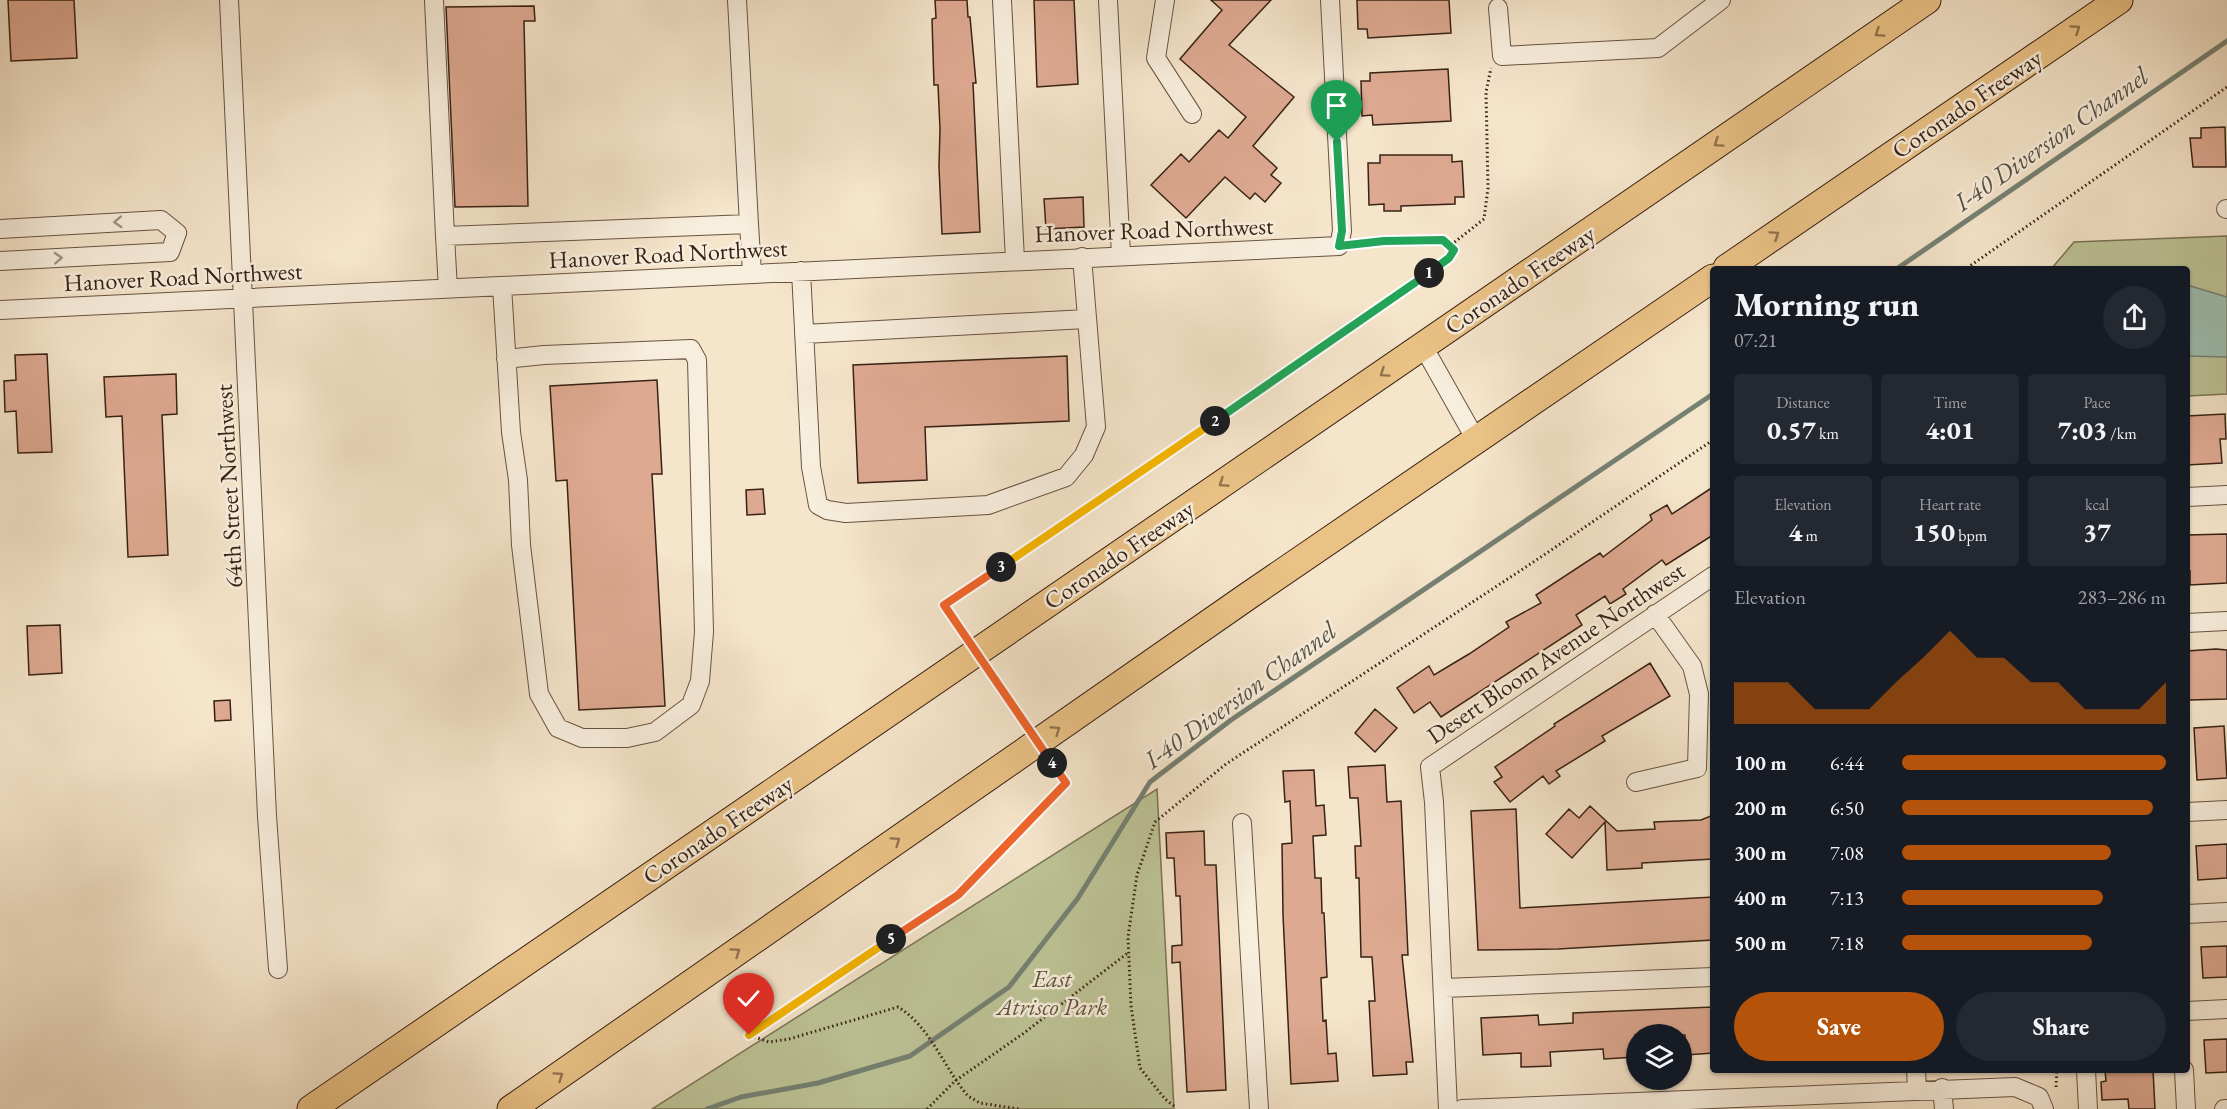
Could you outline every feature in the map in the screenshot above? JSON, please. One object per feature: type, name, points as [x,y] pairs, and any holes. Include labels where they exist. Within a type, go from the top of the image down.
[{"type":"highway","name":"Coronado Freeway","points":[[311,1109],[1927,0]]},
{"type":"highway","name":"Coronado Freeway","points":[[1730,266],[2119,0]]},
{"type":"highway","points":[[511,1109],[1710,280]]},
{"type":"street","name":"64th Street Northwest","points":[[230,0],[267,816],[278,969]]},
{"type":"street","points":[[434,0],[448,289]]},
{"type":"street","points":[[737,0],[752,273]]},
{"type":"street","points":[[1002,0],[1015,260]]},
{"type":"street","points":[[1108,0],[1121,255]]},
{"type":"street","points":[[1165,0],[1156,58],[1192,114]]},
{"type":"street","points":[[1330,0],[1342,231],[1339,246]]},
{"type":"street","points":[[1498,9],[1502,56],[1658,48],[1721,0]]},
{"type":"street","points":[[0,228],[161,220],[177,233],[170,252],[0,261]]},
{"type":"street","points":[[445,236],[749,224]]},
{"type":"street","name":"Hanover Road Northwest","points":[[0,310],[1339,246]]},
{"type":"street","points":[[801,271],[811,467],[818,505],[827,510],[846,513],[988,506],[1066,477],[1084,455],[1096,427],[1082,257]]},
{"type":"street","points":[[502,286],[506,359],[511,432],[518,480],[521,545],[539,694],[558,728],[582,738],[627,738],[655,732],[691,705],[700,681],[704,632],[697,360],[691,349],[544,355],[506,359]]},
{"type":"street","points":[[804,334],[1086,320]]},
{"type":"street","points":[[1423,346],[1476,440]]},
{"type":"street","points":[[2190,498],[2227,495]]},
{"type":"street","name":"Desert Bloom Avenue Northwest","points":[[1444,988],[1430,767],[1465,746],[1527,699],[1710,578]]},
{"type":"street","points":[[1636,782],[1697,768],[1698,694],[1692,666],[1655,614]]},
{"type":"street","points":[[2190,623],[2227,621]]},
{"type":"street","points":[[2190,812],[2227,810]]},
{"type":"street","points":[[1242,823],[1259,1109]]},
{"type":"street","points":[[2190,914],[2227,912]]},
{"type":"street","points":[[1448,1109],[1444,988],[1710,977]]},
{"type":"street","points":[[2190,1011],[2227,1009]]},
{"type":"street","points":[[1916,1073],[1917,1089]]},
{"type":"street","points":[[2086,1073],[2088,1109]]},
{"type":"street","points":[[2184,1073],[2186,1109]]},
{"type":"street","points":[[1462,1109],[1628,1106],[1917,1089],[2015,1087],[2042,1103]]},
{"type":"street","points":[[1942,1088],[1944,1109]]},
{"type":"path","points":[[1451,245],[1484,219],[1488,188],[1486,92],[1490,61]]},
{"type":"path","points":[[1970,266],[2227,87]]},
{"type":"path","points":[[1019,1109],[980,1103],[968,1096],[955,1081],[919,1025],[910,1014],[898,1006],[789,1039],[769,1042],[749,1035],[958,895],[1066,783],[944,605],[1256,393],[1449,258],[1454,250],[1443,240],[1384,241],[1339,246]]},
{"type":"path","points":[[1174,1106],[1165,1099],[1140,1068],[1131,1006],[1129,952],[1137,875],[1155,822],[1226,764],[1532,563],[1710,442]]},
{"type":"path","points":[[927,1109],[955,1081],[1024,1033],[1129,952]]},
{"type":"path","points":[[2056,1087],[2057,1073]]},
{"type":"green space","points":[[2227,236],[2227,394],[2190,396],[2190,266],[2054,266],[2074,242]]},
{"type":"green space","name":"East Atrisco Park","points":[[1157,789],[1174,1109],[652,1109]]},
{"type":"shaded area","points":[[2190,286],[2227,297],[2227,357],[2190,356]]},
{"type":"building","points":[[8,0],[74,0],[77,58],[11,61]]},
{"type":"building","points":[[935,0],[967,0],[976,83],[973,83],[980,232],[942,234],[938,85],[934,85],[932,19],[936,18]]},
{"type":"building","points":[[1034,0],[1074,0],[1078,84],[1037,87]]},
{"type":"building","points":[[1211,0],[1271,0],[1229,45],[1294,97],[1253,146],[1277,168],[1271,175],[1281,183],[1265,202],[1255,193],[1250,199],[1225,177],[1186,218],[1151,185],[1181,154],[1189,162],[1219,130],[1228,138],[1246,117],[1180,59],[1222,10]]},
{"type":"building","points":[[1357,0],[1449,0],[1451,33],[1368,38],[1367,29],[1358,29]]},
{"type":"building","points":[[534,6],[535,21],[524,21],[528,206],[455,207],[446,7]]},
{"type":"building","points":[[1448,69],[1451,121],[1373,125],[1372,115],[1362,116],[1361,81],[1370,81],[1370,73]]},
{"type":"building","points":[[2225,127],[2226,167],[2193,167],[2190,138],[2201,138],[2201,128]]},
{"type":"building","points":[[1380,155],[1452,155],[1452,162],[1462,161],[1464,197],[1455,197],[1455,204],[1401,206],[1401,211],[1384,211],[1384,204],[1369,205],[1368,163],[1380,163]]},
{"type":"building","points":[[1083,197],[1084,227],[1046,229],[1044,199]]},
{"type":"building","points":[[47,354],[52,452],[18,453],[16,411],[5,412],[4,381],[16,380],[15,355]]},
{"type":"building","points":[[1067,356],[1069,421],[925,427],[927,480],[858,483],[853,365]]},
{"type":"building","points":[[176,374],[177,414],[162,415],[168,555],[128,557],[122,416],[106,417],[104,377]]},
{"type":"building","points":[[657,380],[662,474],[652,474],[665,706],[579,710],[567,480],[556,481],[550,386]]},
{"type":"building","points":[[2225,414],[2226,439],[2220,439],[2222,463],[2190,465],[2190,416]]},
{"type":"building","points":[[763,489],[765,514],[747,515],[746,490]]},
{"type":"building","points":[[1710,489],[1710,537],[1666,565],[1662,560],[1623,589],[1626,594],[1610,604],[1605,596],[1576,615],[1582,625],[1441,717],[1430,702],[1414,713],[1397,688],[1429,666],[1434,675],[1509,627],[1506,622],[1541,603],[1536,595],[1600,553],[1603,557],[1652,520],[1650,515],[1667,505],[1672,514]]},
{"type":"building","points":[[2227,534],[2227,583],[2190,585],[2190,535]]},
{"type":"building","points":[[60,625],[62,673],[29,675],[27,626]]},
{"type":"building","points":[[2227,650],[2227,699],[2190,700],[2190,651]]},
{"type":"building","points":[[1650,663],[1670,696],[1602,736],[1605,741],[1556,771],[1560,776],[1549,784],[1543,776],[1510,802],[1494,782],[1502,777],[1495,767],[1555,726],[1554,724]]},
{"type":"building","points":[[230,700],[231,720],[215,721],[214,701]]},
{"type":"building","points":[[1375,709],[1397,728],[1375,752],[1355,733]]},
{"type":"building","points":[[2224,726],[2227,778],[2197,780],[2194,728]]},
{"type":"building","points":[[1385,765],[1387,802],[1401,801],[1408,955],[1402,955],[1413,1062],[1406,1062],[1407,1074],[1373,1076],[1369,1001],[1375,1001],[1372,957],[1361,957],[1359,878],[1356,878],[1355,846],[1361,846],[1358,798],[1350,798],[1348,767]]},
{"type":"building","points":[[1314,770],[1316,806],[1324,805],[1326,835],[1313,836],[1315,878],[1321,878],[1322,913],[1324,913],[1327,977],[1321,978],[1323,1021],[1326,1020],[1328,1054],[1336,1053],[1338,1081],[1291,1084],[1282,844],[1292,843],[1290,801],[1285,802],[1283,771]]},
{"type":"building","points":[[1590,806],[1617,831],[1655,829],[1654,822],[1701,820],[1710,816],[1710,859],[1642,863],[1642,868],[1607,870],[1605,822],[1572,858],[1546,834],[1569,809],[1579,818]]},
{"type":"building","points":[[1516,809],[1520,908],[1710,897],[1710,940],[1558,949],[1478,950],[1471,811]]},
{"type":"building","points":[[1204,831],[1205,865],[1216,865],[1226,1090],[1187,1092],[1180,962],[1172,963],[1172,946],[1182,945],[1180,896],[1176,896],[1174,858],[1167,858],[1166,833]]},
{"type":"building","points":[[2227,844],[2227,878],[2198,880],[2196,846]]},
{"type":"building","points":[[2227,946],[2227,977],[2203,978],[2201,947]]},
{"type":"building","points":[[1710,1007],[1710,1053],[1692,1055],[1692,1024],[1626,1024],[1626,1058],[1604,1059],[1603,1049],[1550,1052],[1551,1066],[1521,1067],[1521,1053],[1483,1055],[1481,1018],[1538,1015],[1539,1025],[1573,1023],[1573,1013]]},
{"type":"building","points":[[2227,1039],[2227,1072],[2206,1073],[2204,1040]]},
{"type":"building","points":[[2105,1073],[2153,1073],[2155,1109],[2129,1109],[2128,1099],[2102,1100],[2101,1082],[2106,1081]]},
{"type":"waterway","name":"I-40 Diversion Channel","points":[[1901,266],[2227,41]]},
{"type":"waterway","name":"I-40 Diversion Channel","points":[[707,1109],[741,1097],[818,1083],[910,1056],[1009,987],[1078,898],[1150,782],[1231,720],[1710,396]]},
{"type":"route","points":[[749,1035],[762,1024],[958,895],[1066,783],[944,605],[1256,393],[1449,258],[1454,250],[1443,240],[1384,241],[1339,246],[1342,231],[1337,142]]}]
